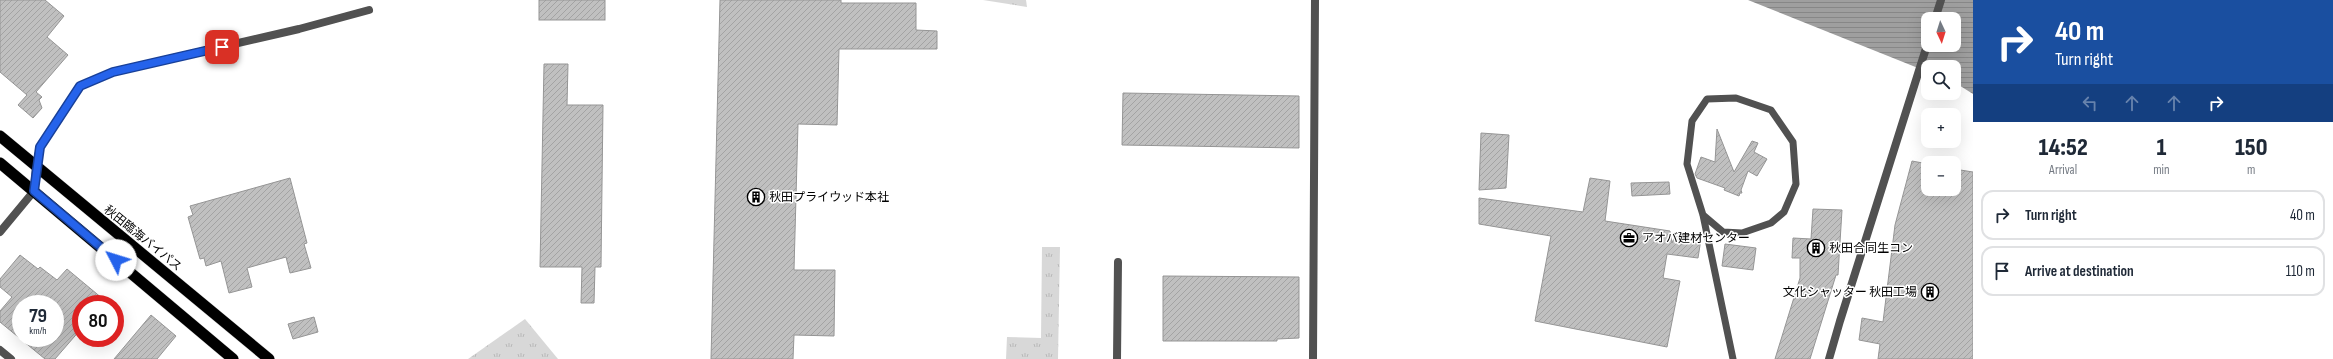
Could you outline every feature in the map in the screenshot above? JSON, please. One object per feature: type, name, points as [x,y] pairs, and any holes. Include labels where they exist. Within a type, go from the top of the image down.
[{"type":"highway","name":"秋田臨海バイパス","points":[[0,136],[269,359]]},
{"type":"highway","points":[[0,162],[233,359]]},
{"type":"street","points":[[1312,359],[1315,0]]},
{"type":"street","points":[[1937,12],[1941,0]]},
{"type":"street","points":[[0,232],[34,191],[36,167],[40,147],[80,86],[113,72],[300,29],[369,10]]},
{"type":"street","points":[[1830,359],[1840,321],[1925,52]]},
{"type":"street","points":[[1116,359],[1118,262]]},
{"type":"street","points":[[0,350],[11,359]]},
{"type":"lane","points":[[1703,215],[1723,232],[1742,233],[1771,223],[1784,212],[1796,184],[1793,142],[1771,110],[1736,98],[1707,99],[1692,121],[1687,164],[1703,215],[1733,359]]},
{"type":"green space","points":[[983,0],[1026,0],[1027,7]]},
{"type":"green space","points":[[1042,247],[1060,247],[1058,359],[1006,359],[1007,337],[1041,338]]},
{"type":"green space","points":[[525,319],[558,359],[468,359]]},
{"type":"shaded area","points":[[1748,0],[1973,0],[1973,94],[1961,86],[1961,60],[1921,60],[1921,69]]},
{"type":"building","points":[[0,0],[45,0],[64,16],[47,37],[68,55],[36,92],[42,97],[39,100],[42,108],[33,118],[18,105],[27,95],[0,72]]},
{"type":"building","points":[[539,0],[605,0],[605,20],[539,20]]},
{"type":"building","name":"秋田プライウッド本社","points":[[720,0],[841,0],[841,3],[916,3],[916,30],[937,31],[937,49],[839,49],[837,125],[798,124],[794,270],[835,270],[834,336],[794,335],[793,359],[711,359]]},
{"type":"building","points":[[544,64],[568,64],[567,105],[603,105],[601,267],[595,267],[594,303],[581,303],[582,267],[540,267]]},
{"type":"building","points":[[1123,93],[1299,96],[1299,148],[1122,145]]},
{"type":"building","points":[[1717,129],[1734,172],[1752,141],[1758,143],[1754,152],[1767,159],[1757,176],[1748,171],[1741,190],[1742,193],[1740,193],[1739,196],[1724,190],[1725,188],[1697,178],[1695,174],[1701,157],[1715,162]]},
{"type":"building","points":[[1481,133],[1509,135],[1506,188],[1479,190]]},
{"type":"building","name":"文化シャッター 秋田工場","points":[[1912,161],[1921,163],[1921,196],[1961,196],[1961,170],[1973,172],[1973,359],[1878,359],[1880,344],[1859,340],[1862,318],[1883,322],[1895,225]]},
{"type":"building","points":[[290,178],[307,243],[304,244],[311,268],[290,273],[286,257],[247,268],[252,287],[229,293],[221,261],[206,266],[204,258],[200,259],[188,217],[193,215],[190,206]]},
{"type":"building","points":[[1590,178],[1610,181],[1605,221],[1670,231],[1672,243],[1675,236],[1701,239],[1698,258],[1667,254],[1663,278],[1680,281],[1667,347],[1535,321],[1551,236],[1479,224],[1479,198],[1583,212]]},
{"type":"building","points":[[1669,182],[1670,194],[1632,196],[1631,183]]},
{"type":"building","points":[[1813,209],[1842,210],[1838,275],[1836,275],[1810,359],[1775,359],[1800,278],[1800,258],[1792,258],[1793,238],[1811,239]]},
{"type":"building","points":[[1725,244],[1756,248],[1753,270],[1722,266]]},
{"type":"building","points":[[20,255],[38,269],[40,267],[57,280],[67,269],[98,295],[72,295],[72,339],[55,359],[45,359],[30,347],[64,347],[64,295],[12,295],[12,297],[0,287],[0,279]]},
{"type":"building","points":[[1163,276],[1299,277],[1299,338],[1277,339],[1277,341],[1163,341]]},
{"type":"building","points":[[12,297],[12,332],[0,322],[0,311]]},
{"type":"building","points":[[151,315],[176,336],[157,359],[114,359]]},
{"type":"building","points":[[314,317],[318,332],[293,339],[288,324]]},
{"type":"place","name":"秋田プライウッド本社","points":[[756,197]]},
{"type":"place","name":"アオバ建材センター","points":[[1629,238]]},
{"type":"place","name":"秋田合同生コン","points":[[1816,248]]},
{"type":"place","name":"文化シャッター 秋田工場","points":[[1930,292]]},
{"type":"route","points":[[116,260],[34,191],[36,167],[40,147],[80,86],[113,72],[222,47]]}]
